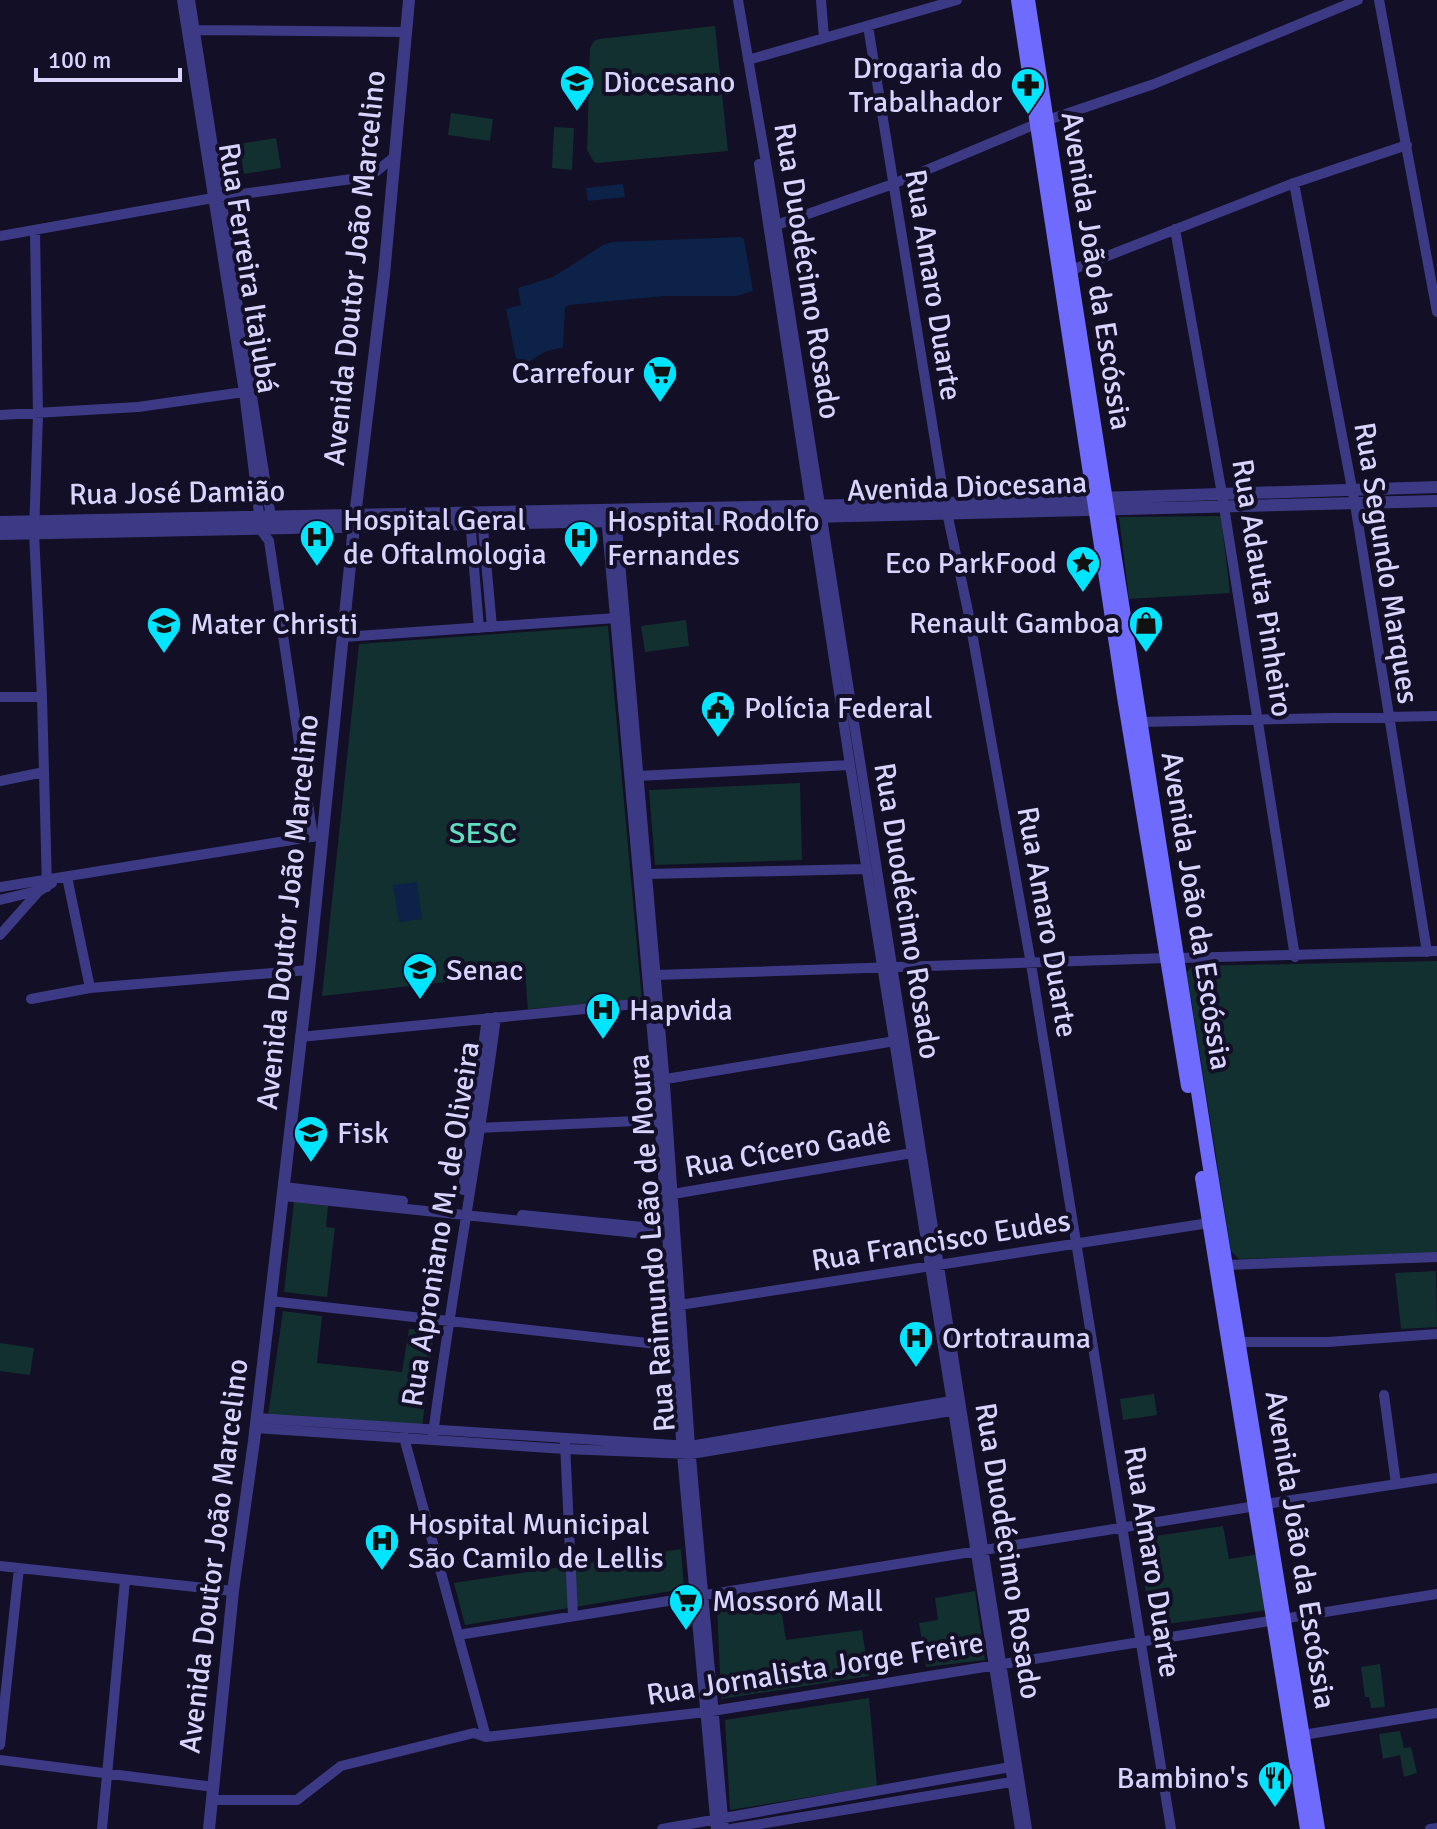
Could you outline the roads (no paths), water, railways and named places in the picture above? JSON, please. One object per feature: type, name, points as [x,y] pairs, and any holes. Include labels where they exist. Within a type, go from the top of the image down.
[{"type":"main road","name":"Avenida João da Escóssia","points":[[1018,0],[1069,271],[1101,504],[1140,722],[1209,1223],[1261,1505],[1307,1829]]},
{"type":"main road","name":"Avenida João da Escóssia","points":[[1028,0],[1040,123],[1173,958],[1240,1342],[1261,1505]]},
{"type":"main road","name":"Avenida João da Escóssia","points":[[1279,1618],[1318,1829]]},
{"type":"street","name":"Rua Ferreira Itajubá","points":[[182,0],[217,198],[267,527]]},
{"type":"street","name":"Rua Ferreira Itajubá","points":[[190,0],[244,392],[318,836]]},
{"type":"street","name":"Avenida Doutor João Marcelino","points":[[209,1829],[233,1591],[256,1423],[309,970],[318,836],[384,275],[409,0]]},
{"type":"street","name":"Rua Duodécimo Rosado","points":[[732,0],[772,226]]},
{"type":"street","name":"Rua Duodécimo Rosado","points":[[738,0],[886,966],[981,1551],[1014,1766],[1020,1829]]},
{"type":"street","points":[[821,0],[824,38]]},
{"type":"street","points":[[748,60],[957,0]]},
{"type":"street","points":[[772,226],[893,184],[1040,123],[1154,84],[1358,0]]},
{"type":"street","points":[[1379,0],[1437,312]]},
{"type":"street","name":"Rua Amaro Duarte","points":[[868,26],[946,508],[969,616],[1031,964],[1171,1829]]},
{"type":"street","points":[[194,30],[406,32]]},
{"type":"street","points":[[1069,271],[1294,183],[1407,145]]},
{"type":"street","points":[[0,236],[372,175],[394,157]]},
{"type":"street","name":"Rua Segundo Marques","points":[[1294,183],[1355,504],[1388,718],[1432,951]]},
{"type":"street","name":"Rua Adauta Pinheiro","points":[[1175,229],[1223,500],[1295,957]]},
{"type":"street","points":[[0,935],[44,886],[42,697],[34,528],[38,415],[35,230]]},
{"type":"street","points":[[0,415],[138,407],[244,392]]},
{"type":"street","name":"Avenida Diocesana","points":[[354,522],[1101,504],[1437,487]]},
{"type":"street","name":"Avenida Diocesana","points":[[1223,500],[1355,504],[1437,501]]},
{"type":"street","name":"Rua Duodécimo Rosado","points":[[816,511],[866,869],[886,966],[912,1153],[934,1266]]},
{"type":"street","name":"Rua Raimundo Leão de Moura","points":[[611,516],[616,618],[673,1194],[674,1346],[700,1596],[719,1825]]},
{"type":"street","name":"Rua Raimundo Leão de Moura","points":[[611,516],[647,874],[655,975],[654,1003]]},
{"type":"street","points":[[476,519],[492,627]]},
{"type":"street","points":[[476,519],[479,628]]},
{"type":"street","name":"Rua José Damião","points":[[0,522],[34,528]]},
{"type":"street","name":"Rua José Damião","points":[[0,534],[34,528],[267,527],[354,522]]},
{"type":"street","points":[[343,637],[616,618]]},
{"type":"street","points":[[0,697],[42,697]]},
{"type":"street","points":[[1140,722],[1437,716]]},
{"type":"street","points":[[638,776],[850,765]]},
{"type":"street","points":[[0,781],[44,772]]},
{"type":"street","points":[[0,900],[64,877],[318,836]]},
{"type":"street","points":[[647,874],[866,869]]},
{"type":"street","points":[[64,877],[90,988]]},
{"type":"street","points":[[0,887],[44,886]]},
{"type":"street","points":[[655,975],[1432,951]]},
{"type":"street","points":[[31,999],[90,988],[309,970]]},
{"type":"street","points":[[300,1037],[654,1003]]},
{"type":"street","name":"Rua Aproniano M. de Oliveira","points":[[429,1434],[492,1018]]},
{"type":"street","points":[[660,1080],[895,1041]]},
{"type":"street","name":"Rua Raimundo Leão de Moura","points":[[660,1080],[660,1120],[680,1305],[686,1450]]},
{"type":"street","points":[[477,1128],[660,1120]]},
{"type":"street","name":"Rua Cícero Gadê","points":[[673,1194],[912,1153]]},
{"type":"street","points":[[283,1191],[671,1234]]},
{"type":"street","name":"Rua Francisco Eudes","points":[[680,1305],[1209,1223]]},
{"type":"street","points":[[1226,1265],[1437,1257]]},
{"type":"street","points":[[270,1301],[674,1346]]},
{"type":"street","points":[[1240,1342],[1328,1342],[1437,1334]]},
{"type":"street","points":[[1384,1395],[1396,1484]]},
{"type":"street","points":[[256,1423],[686,1450],[956,1405]]},
{"type":"street","points":[[403,1432],[486,1737]]},
{"type":"street","points":[[565,1444],[573,1616]]},
{"type":"street","points":[[458,1635],[1437,1478]]},
{"type":"street","points":[[0,1566],[233,1591]]},
{"type":"street","points":[[0,1745],[19,1568]]},
{"type":"street","points":[[102,1829],[125,1580]]},
{"type":"street","name":"Rua Jornalista Jorge Freire","points":[[0,1760],[106,1774],[213,1794],[297,1800],[341,1766],[474,1733],[486,1737],[710,1711],[1437,1594]]},
{"type":"street","points":[[1303,1735],[1437,1713]]},
{"type":"street","points":[[662,1829],[719,1825],[1014,1766]]},
{"type":"street","points":[[731,1829],[1016,1782]]},
{"type":"street","name":"Rua Duodécimo Rosado","points":[[1016,1782],[1027,1829]]},
{"type":"street","points":[[1430,1829],[1437,1828]]},
{"type":"water","points":[[623,184],[625,197],[588,201],[586,188]]},
{"type":"water","points":[[744,239],[753,291],[736,296],[665,296],[569,305],[565,307],[563,347],[527,362],[516,358],[506,309],[521,305],[518,288],[553,277],[603,245],[613,242]]},
{"type":"water","points":[[417,882],[422,919],[399,922],[393,885]]},
{"type":"place","name":"Diocesano","points":[[577,113]]},
{"type":"place","name":"Drogaria do Trabalhador","points":[[1028,116]]},
{"type":"place","name":"Carrefour","points":[[660,404]]},
{"type":"place","name":"Hospital Geral de Oftalmologia","points":[[317,568]]},
{"type":"place","name":"Hospital Rodolfo Fernandes","points":[[581,569]]},
{"type":"place","name":"Eco ParkFood","points":[[1083,594]]},
{"type":"place","name":"Renault Gamboa","points":[[1146,654]]},
{"type":"place","name":"Mater Christi","points":[[164,655]]},
{"type":"place","name":"Polícia Federal","points":[[718,739]]},
{"type":"place","name":"Senac","points":[[420,1001]]},
{"type":"place","name":"Hapvida","points":[[603,1041]]},
{"type":"place","name":"Fisk","points":[[311,1164]]},
{"type":"place","name":"Ortotrauma","points":[[916,1369]]},
{"type":"place","name":"Hospital Municipal São Camilo de Lellis","points":[[382,1572]]},
{"type":"place","name":"Mossoró Mall","points":[[686,1632]]},
{"type":"place","name":"Bambino's","points":[[1275,1809]]},
{"type":"park label","name":"SESC","points":[[483,833]]}]
